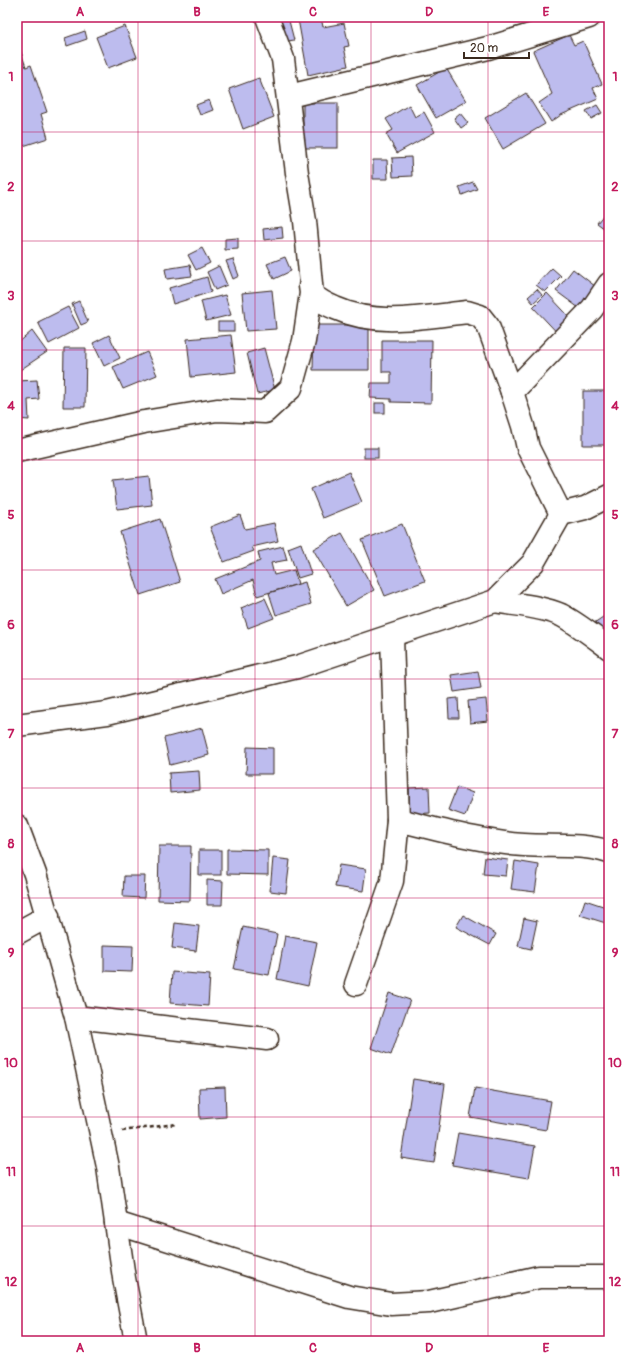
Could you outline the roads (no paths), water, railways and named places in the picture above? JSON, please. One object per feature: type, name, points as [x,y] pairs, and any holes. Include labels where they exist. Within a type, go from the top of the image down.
[{"type":"street","points":[[17,451],[144,422],[210,412],[265,412],[291,388],[304,341],[311,293],[305,221],[297,173],[284,59],[266,17]]},
{"type":"street","points":[[289,96],[488,48],[589,17]]},
{"type":"street","points":[[512,392],[592,308],[609,284]]},
{"type":"street","points":[[310,286],[312,294],[318,301],[350,315],[384,320],[467,312],[480,316],[488,326],[512,392],[523,426],[528,448],[561,514]]},
{"type":"street","points":[[17,725],[107,713],[297,668],[495,601],[533,563],[561,514],[584,508],[609,496]]},
{"type":"street","points":[[495,601],[533,607],[559,615],[584,628],[609,648]]},
{"type":"street","points":[[356,984],[392,881],[398,820],[392,637]]},
{"type":"street","points":[[398,820],[475,838],[524,845],[571,845],[609,852]]},
{"type":"street","points":[[17,826],[35,874],[48,916],[76,1017],[102,1134],[136,1341]]},
{"type":"street","points":[[17,933],[48,916]]},
{"type":"street","points":[[76,1017],[267,1039]]},
{"type":"street","points":[[116,1223],[349,1297],[391,1304],[429,1302],[539,1277],[609,1277]]}]
